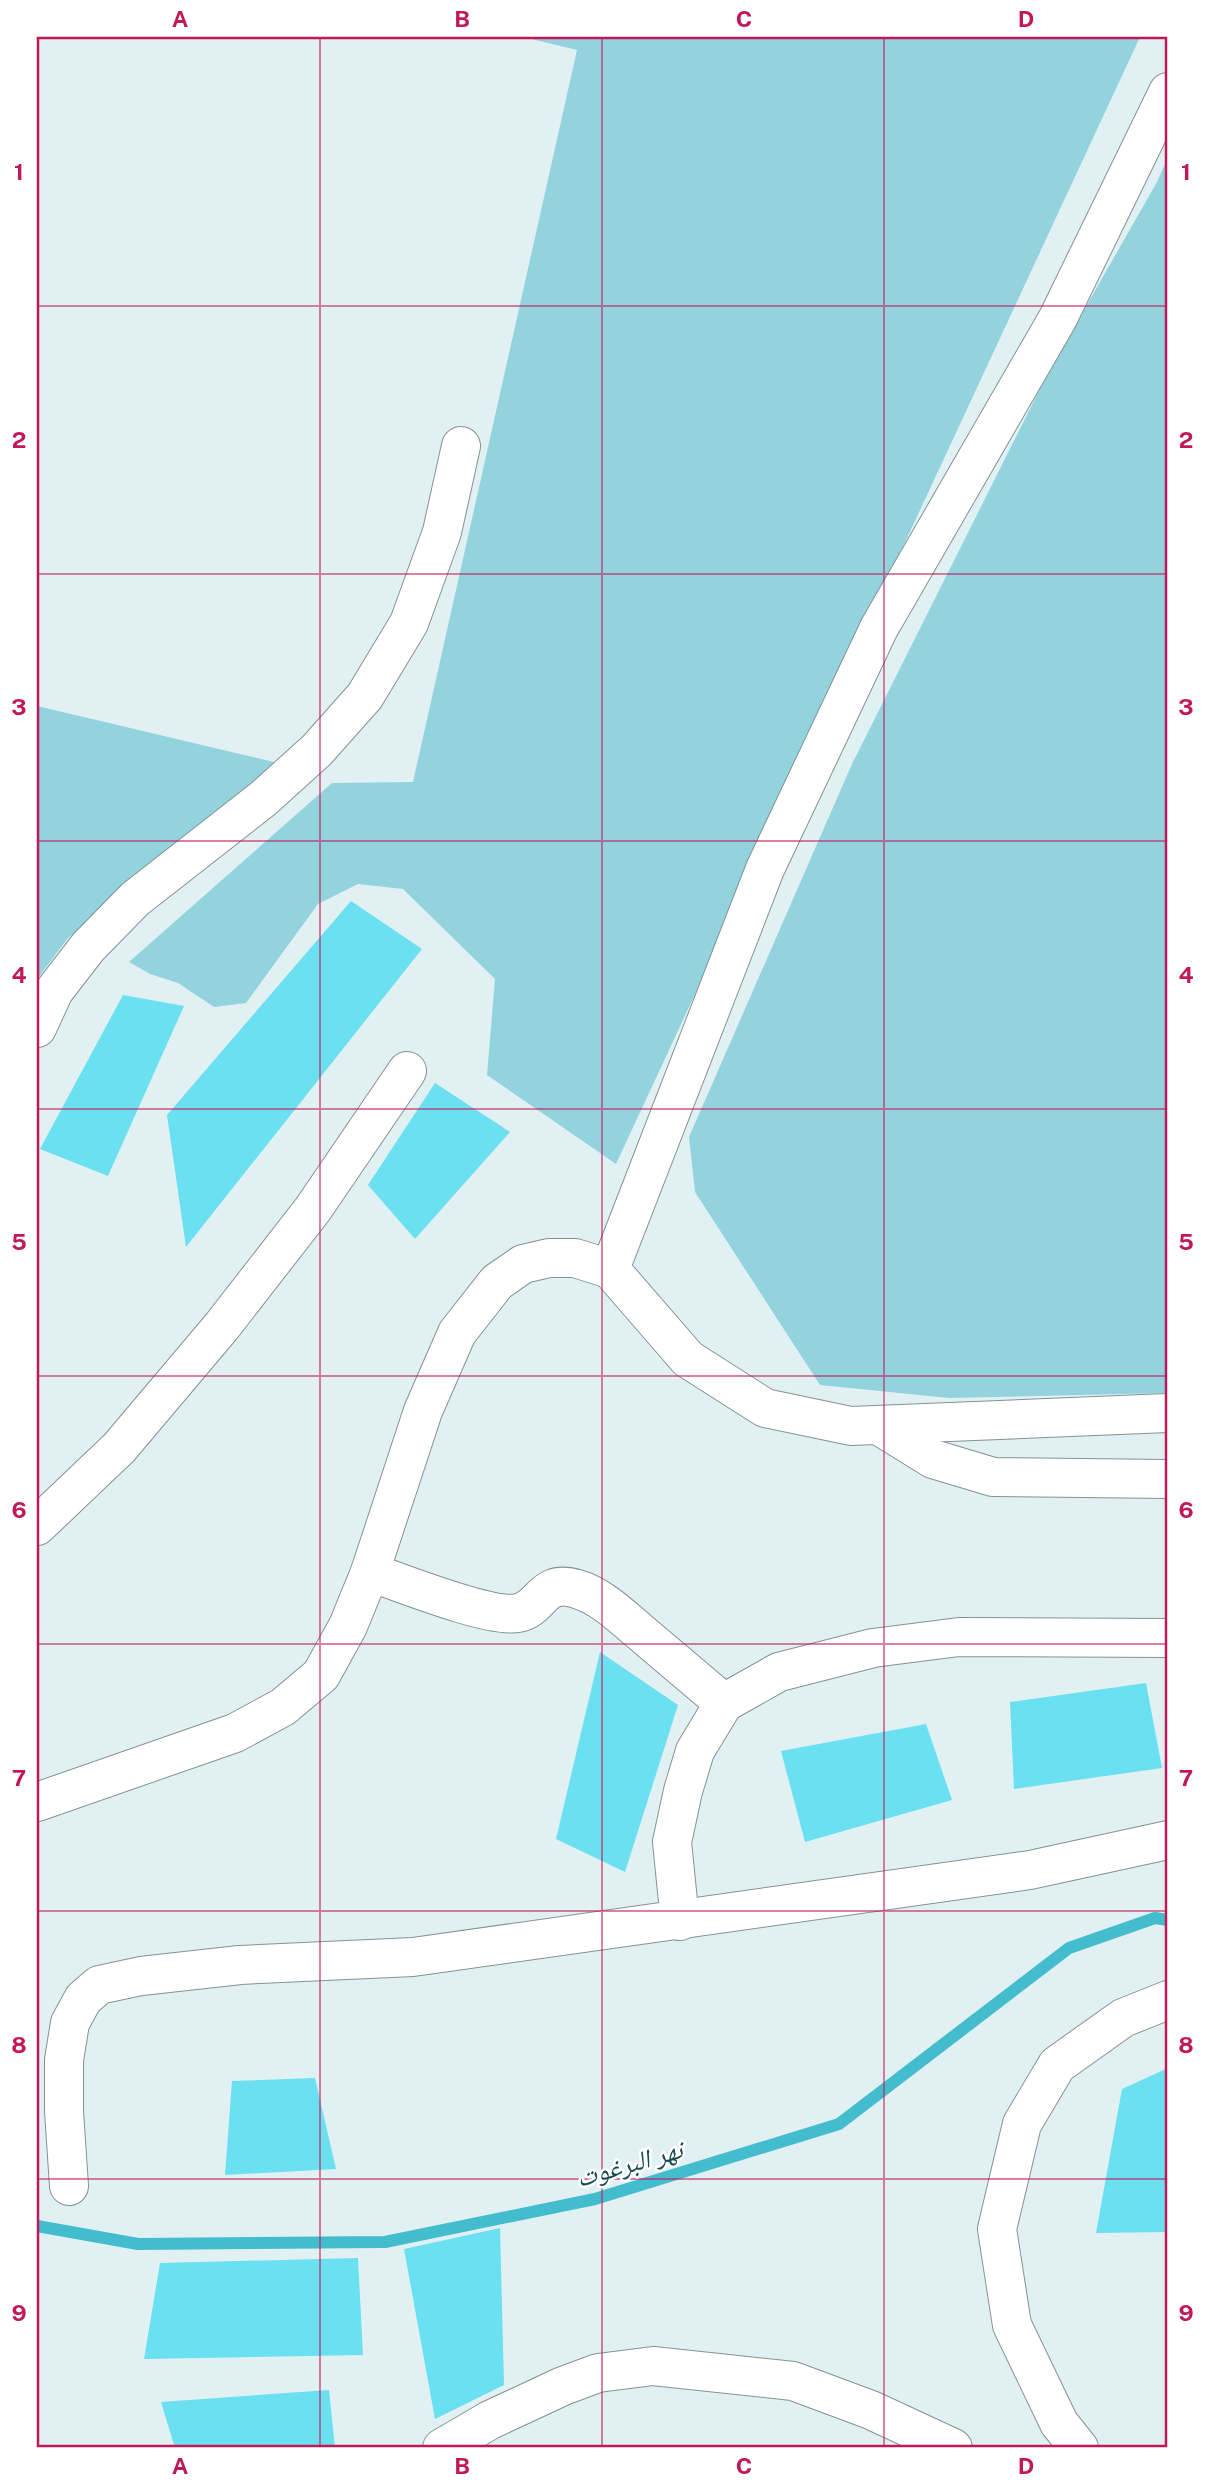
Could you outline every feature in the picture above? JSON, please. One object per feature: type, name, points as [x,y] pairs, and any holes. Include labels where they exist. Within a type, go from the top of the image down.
[{"type":"street","points":[[610,1269],[765,869],[873,640],[1058,318],[1168,92]]},
{"type":"street","points":[[37,1028],[54,991],[88,947],[135,899],[264,798],[317,750],[365,696],[409,622],[442,532],[461,446]]},
{"type":"street","points":[[37,1527],[119,1448],[222,1326],[313,1209],[407,1071]]},
{"type":"street","points":[[37,1802],[235,1733],[283,1707],[321,1675],[348,1626],[370,1572],[423,1411],[457,1333],[497,1282],[523,1264],[549,1258],[575,1258],[610,1269],[688,1359],[765,1408],[851,1426],[1168,1413]]},
{"type":"street","points":[[878,1425],[933,1459],[993,1477],[1168,1479]]},
{"type":"street","points":[[370,1572],[480,1610],[517,1614],[529,1608],[544,1592],[559,1587],[578,1589],[612,1609],[724,1703]]},
{"type":"street","points":[[680,1921],[672,1842],[695,1751],[724,1703],[779,1672],[873,1648],[959,1637],[1168,1638]]},
{"type":"street","points":[[69,2186],[64,2060],[69,2023],[83,1999],[99,1985],[141,1976],[240,1965],[413,1957],[680,1921],[1030,1870],[1168,1840]]},
{"type":"street","points":[[1079,2448],[1059,2423],[1012,2325],[997,2229],[1022,2124],[1057,2065],[1123,2018],[1168,2000]]},
{"type":"street","points":[[442,2448],[490,2420],[563,2385],[598,2373],[653,2366],[793,2381],[872,2410],[953,2448]]},
{"type":"shaded area","points":[[523,37],[1140,37],[616,1164],[487,1075],[495,979],[403,889],[358,884],[318,904],[246,1003],[214,1007],[178,983],[150,974],[129,962],[332,783],[413,782],[577,50]]},
{"type":"shaded area","points":[[1168,157],[1168,1393],[949,1398],[820,1385],[695,1192],[689,1137],[852,764],[1048,373],[1157,182]]},
{"type":"shaded area","points":[[37,706],[274,762],[245,792],[68,938],[37,979]]},
{"type":"building","points":[[351,901],[422,949],[186,1247],[167,1115]]},
{"type":"building","points":[[123,995],[184,1006],[108,1176],[40,1149]]},
{"type":"building","points":[[435,1083],[510,1132],[415,1239],[368,1185]]},
{"type":"building","points":[[600,1652],[678,1705],[625,1872],[556,1839]]},
{"type":"building","points":[[1146,1683],[1162,1768],[1014,1789],[1010,1702]]},
{"type":"building","points":[[926,1724],[952,1800],[805,1842],[781,1751]]},
{"type":"building","points":[[1168,2068],[1168,2232],[1096,2233],[1122,2089]]},
{"type":"building","points":[[315,2078],[336,2169],[225,2175],[232,2081]]},
{"type":"building","points":[[500,2228],[504,2385],[435,2419],[404,2249]]},
{"type":"building","points":[[358,2258],[363,2355],[144,2359],[160,2263]]},
{"type":"building","points":[[329,2390],[335,2448],[175,2448],[161,2402]]},
{"type":"waterway","name":"نهر البرغوت","points":[[37,2226],[138,2244],[385,2242],[595,2199],[839,2124],[1069,1948],[1155,1918],[1168,1920]]}]
